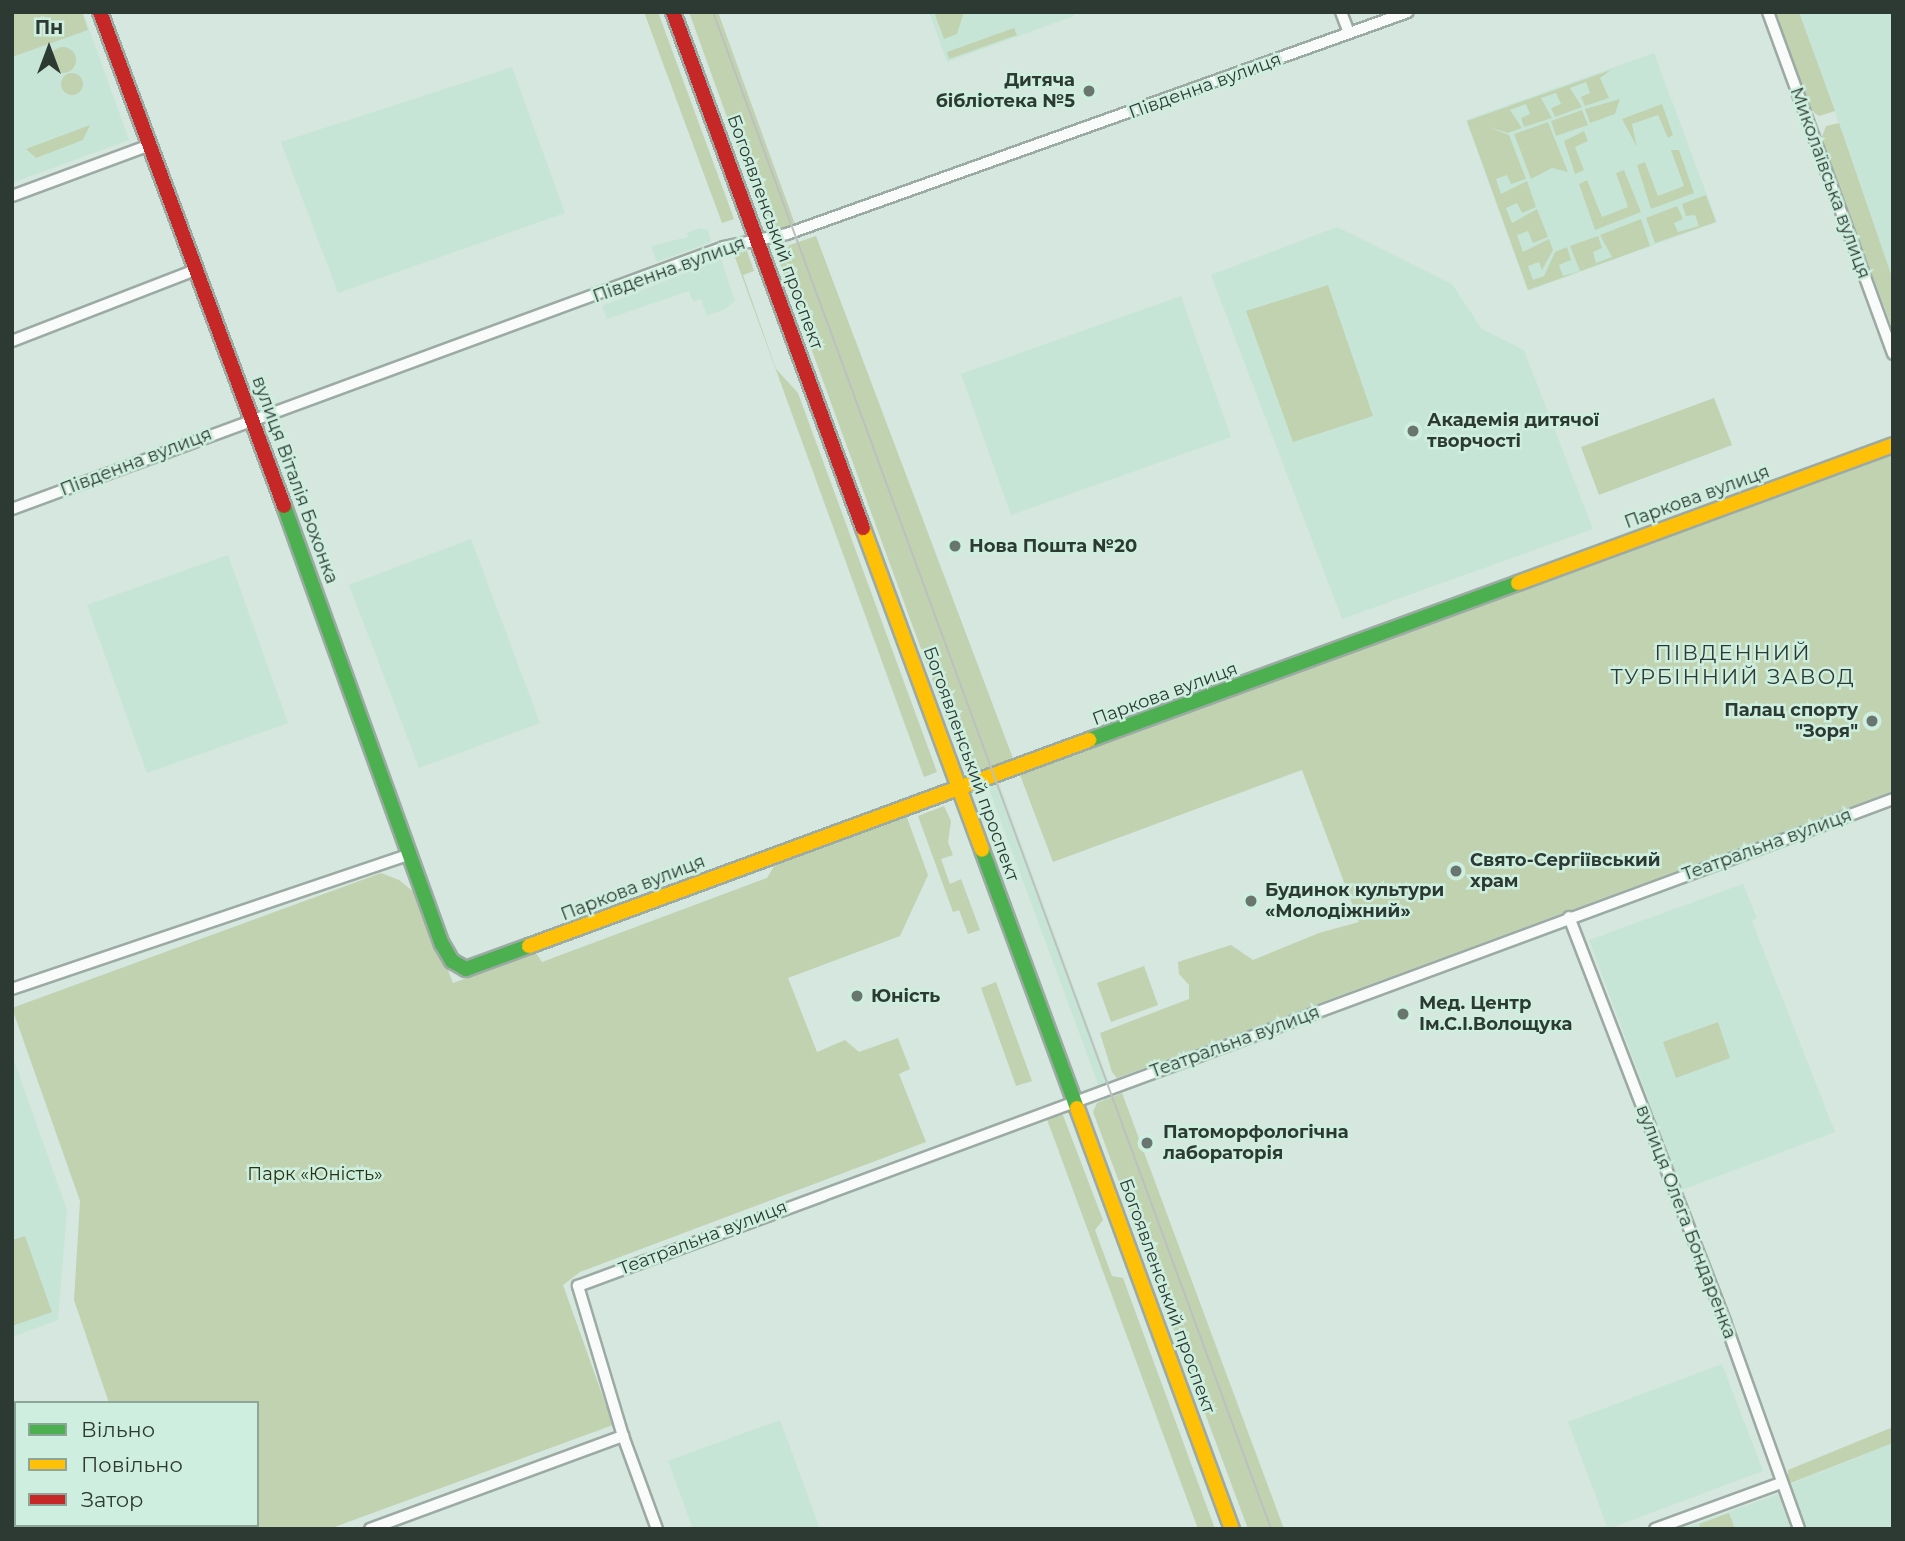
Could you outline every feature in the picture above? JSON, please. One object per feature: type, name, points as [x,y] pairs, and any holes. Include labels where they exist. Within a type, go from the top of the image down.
[{"type":"street","name":"вулиця Віталія Бохонка","points":[[100,12],[198,269],[409,855],[452,961]]},
{"type":"street","name":"Богоявленський проспект","points":[[673,12],[1232,1529]]},
{"type":"street","points":[[1341,12],[1349,33]]},
{"type":"street","name":"Південна вулиця","points":[[12,509],[252,418],[724,247],[786,234],[1408,12]]},
{"type":"street","name":"Миколаївська вулиця","points":[[1768,12],[1893,354]]},
{"type":"street","points":[[12,196],[150,145]]},
{"type":"street","points":[[12,341],[198,269]]},
{"type":"street","name":"Паркова вулиця","points":[[452,961],[467,969],[478,967],[959,787],[1097,740],[1893,445]]},
{"type":"street","name":"Театральна вулиця","points":[[622,1436],[578,1286],[1074,1099],[1893,799]]},
{"type":"street","points":[[12,989],[409,855]]},
{"type":"street","name":"вулиця Олега Бондаренка","points":[[1569,917],[1725,1322],[1799,1529]]},
{"type":"street","points":[[370,1529],[622,1436],[657,1529]]},
{"type":"street","points":[[1655,1529],[1781,1483]]},
{"type":"shaded area","points":[[12,12],[83,12],[129,140],[12,183]]},
{"type":"shaded area","points":[[929,12],[1073,12],[1074,16],[947,62]]},
{"type":"shaded area","points":[[1799,12],[1893,12],[1893,280],[1837,118]]},
{"type":"shaded area","points":[[1654,53],[1717,222],[1528,291],[1466,120]]},
{"type":"shaded area","points":[[512,67],[565,213],[338,293],[281,142]]},
{"type":"shaded area","name":"Академія дитячої творчості","points":[[1337,227],[1452,284],[1482,329],[1524,350],[1593,529],[1342,619],[1211,275]]},
{"type":"shaded area","points":[[700,228],[708,230],[711,242],[657,262],[651,246],[688,237],[687,233]]},
{"type":"shaded area","points":[[721,259],[735,301],[725,309],[707,316],[701,299],[693,302],[689,291],[607,319],[602,306]]},
{"type":"shaded area","points":[[1181,296],[1231,437],[1011,515],[961,374]]},
{"type":"shaded area","points":[[471,539],[540,723],[419,768],[349,585]]},
{"type":"shaded area","points":[[228,555],[288,723],[147,773],[87,605]]},
{"type":"shaded area","points":[[998,780],[1185,1291],[1263,1529],[987,784]]},
{"type":"shaded area","points":[[1743,884],[1757,918],[1752,921],[1835,1132],[1682,1190],[1589,940]]},
{"type":"shaded area","points":[[12,1055],[67,1210],[58,1320],[12,1337]]},
{"type":"shaded area","points":[[1722,1364],[1763,1471],[1608,1529],[1568,1422]]},
{"type":"shaded area","points":[[780,1420],[820,1529],[693,1529],[668,1461]]},
{"type":"shaded area","points":[[1893,1443],[1893,1529],[1805,1529],[1788,1485]]},
{"type":"shaded area","points":[[1778,1494],[1791,1529],[1682,1529]]},
{"type":"green space","points":[[12,12],[82,12],[88,30],[12,57]]},
{"type":"green space","points":[[644,12],[658,12],[734,219],[722,223]]},
{"type":"green space","points":[[689,12],[718,12],[795,224],[778,229],[766,225]]},
{"type":"green space","points":[[934,12],[964,12],[957,34],[944,39]]},
{"type":"green space","points":[[1774,12],[1799,12],[1835,111],[1819,116],[1809,109]]},
{"type":"green space","points":[[1014,28],[1017,35],[949,59],[947,52]]},
{"type":"green space","points":[[63,47],[72,51],[76,60],[72,69],[63,73],[54,69],[50,60],[54,51]]},
{"type":"green space","points":[[1611,70],[1600,78],[1609,98],[1585,106],[1581,97],[1590,93],[1586,82],[1570,88],[1582,107],[1555,117],[1551,108],[1561,104],[1556,93],[1541,98],[1552,118],[1524,127],[1521,118],[1530,114],[1526,104],[1510,110],[1522,128],[1508,133],[1488,127],[1509,135],[1526,179],[1511,184],[1507,175],[1496,179],[1501,194],[1527,181],[1536,207],[1522,213],[1517,203],[1506,208],[1512,223],[1537,209],[1548,237],[1533,243],[1528,231],[1517,235],[1523,252],[1549,239],[1553,250],[1542,270],[1539,262],[1528,266],[1533,280],[1544,276],[1555,252],[1567,247],[1571,260],[1559,265],[1563,276],[1580,271],[1570,246],[1598,236],[1602,248],[1593,252],[1596,263],[1612,257],[1600,235],[1641,219],[1650,246],[1528,290],[1467,121]]},
{"type":"green space","points":[[68,73],[76,73],[83,80],[83,88],[76,95],[68,95],[61,88],[61,80]]},
{"type":"green space","points":[[1620,99],[1615,114],[1590,123],[1585,109]]},
{"type":"green space","points":[[1662,104],[1673,135],[1668,138],[1658,115],[1632,124],[1637,147],[1622,119]]},
{"type":"green space","points":[[1582,110],[1588,125],[1556,136],[1551,121]]},
{"type":"green space","points":[[1548,122],[1568,172],[1552,168],[1531,179],[1514,134]]},
{"type":"green space","points":[[1839,123],[1893,280],[1893,330],[1821,139],[1826,126]]},
{"type":"green space","points":[[90,125],[83,140],[36,158],[26,149]]},
{"type":"green space","points":[[1584,131],[1588,141],[1575,147],[1584,170],[1575,174],[1564,141]]},
{"type":"green space","points":[[1671,150],[1679,150],[1694,193],[1651,209],[1637,165],[1645,162],[1658,196],[1684,186]]},
{"type":"green space","points":[[1624,170],[1641,212],[1595,230],[1579,184],[1587,180],[1602,217],[1628,207],[1616,173]]},
{"type":"green space","points":[[1706,195],[1716,222],[1655,243],[1646,218],[1677,206],[1683,219],[1674,223],[1678,232],[1699,226],[1695,215],[1686,216],[1682,204]]},
{"type":"green space","points":[[816,236],[1014,761],[977,774],[965,769],[778,258],[781,248]]},
{"type":"green space","points":[[746,248],[754,271],[743,275],[776,369],[798,393],[937,772],[924,777],[732,249]]},
{"type":"green space","points":[[1328,285],[1373,416],[1293,442],[1246,311]]},
{"type":"green space","points":[[1714,398],[1732,445],[1599,495],[1581,447]]},
{"type":"green space","points":[[1893,453],[1893,791],[1117,1078],[1112,1072],[1100,1033],[1189,999],[1189,985],[1179,974],[1178,962],[1231,945],[1253,960],[1319,933],[1359,922],[1302,770],[1053,862],[1020,775]]},
{"type":"green space","points":[[944,806],[951,821],[948,842],[953,855],[941,859],[950,884],[961,879],[980,930],[968,934],[959,910],[953,912],[918,816]]},
{"type":"green space","name":"Парк «Юність»","points":[[906,815],[928,875],[900,936],[788,978],[817,1052],[845,1040],[859,1052],[898,1038],[910,1069],[899,1074],[926,1142],[580,1272],[563,1285],[613,1425],[329,1529],[147,1529],[146,1527],[259,1527],[259,1401],[108,1401],[74,1300],[80,1201],[12,1008],[381,873],[399,880],[420,897],[453,983],[536,953],[542,962],[767,878],[776,863]]},
{"type":"green space","points":[[1144,966],[1158,1005],[1111,1022],[1097,983]]},
{"type":"green space","points":[[996,982],[1032,1081],[1016,1086],[981,988]]},
{"type":"green space","points":[[1718,1022],[1730,1058],[1676,1078],[1663,1042]]},
{"type":"green space","points":[[1122,1093],[1284,1529],[1248,1529],[1093,1112],[1097,1103]]},
{"type":"green space","points":[[1061,1110],[1103,1220],[1095,1230],[1112,1276],[1123,1278],[1215,1529],[1198,1529],[1045,1114]]},
{"type":"green space","points":[[25,1236],[52,1312],[12,1326],[12,1240]]},
{"type":"green space","points":[[1893,1427],[1893,1443],[1788,1484],[1788,1470]]},
{"type":"green space","points":[[1729,1513],[1735,1529],[1701,1529],[1699,1524]]},
{"type":"tram line","points":[[713,12],[1271,1529]]},
{"type":"traffic: fast","points":[[284,506],[442,944],[452,961],[466,969],[529,946]]},
{"type":"traffic: fast","points":[[1089,740],[1518,583]]},
{"type":"traffic: fast","points":[[982,850],[1077,1108]]},
{"type":"traffic: slow","points":[[1518,583],[1893,445]]},
{"type":"traffic: slow","points":[[863,528],[982,850]]},
{"type":"traffic: slow","points":[[529,946],[1089,740]]},
{"type":"traffic: slow","points":[[1077,1108],[1232,1529]]},
{"type":"traffic: jam","points":[[100,12],[284,506]]},
{"type":"traffic: jam","points":[[673,12],[863,528]]},
{"type":"place","name":"Дитяча бібліотека №5","points":[[1089,91]]},
{"type":"place","name":"Академія дитячої творчості","points":[[1413,431]]},
{"type":"place","name":"Нова Пошта №20","points":[[955,546]]},
{"type":"place","name":"Палац спорту \"Зоря\"","points":[[1872,721]]},
{"type":"place","name":"Свято-Сергіївський храм","points":[[1456,871]]},
{"type":"place","name":"Будинок культури «Молодіжний»","points":[[1251,901]]},
{"type":"place","name":"Юність","points":[[857,996]]},
{"type":"place","name":"Мед. Центр Ім.С.І.Волощука","points":[[1403,1014]]},
{"type":"place","name":"Патоморфологічна лабораторія","points":[[1147,1143]]},
{"type":"district","name":"ПІВДЕННИЙ ТУРБІННИЙ ЗАВОД","points":[[1733,665]]}]
